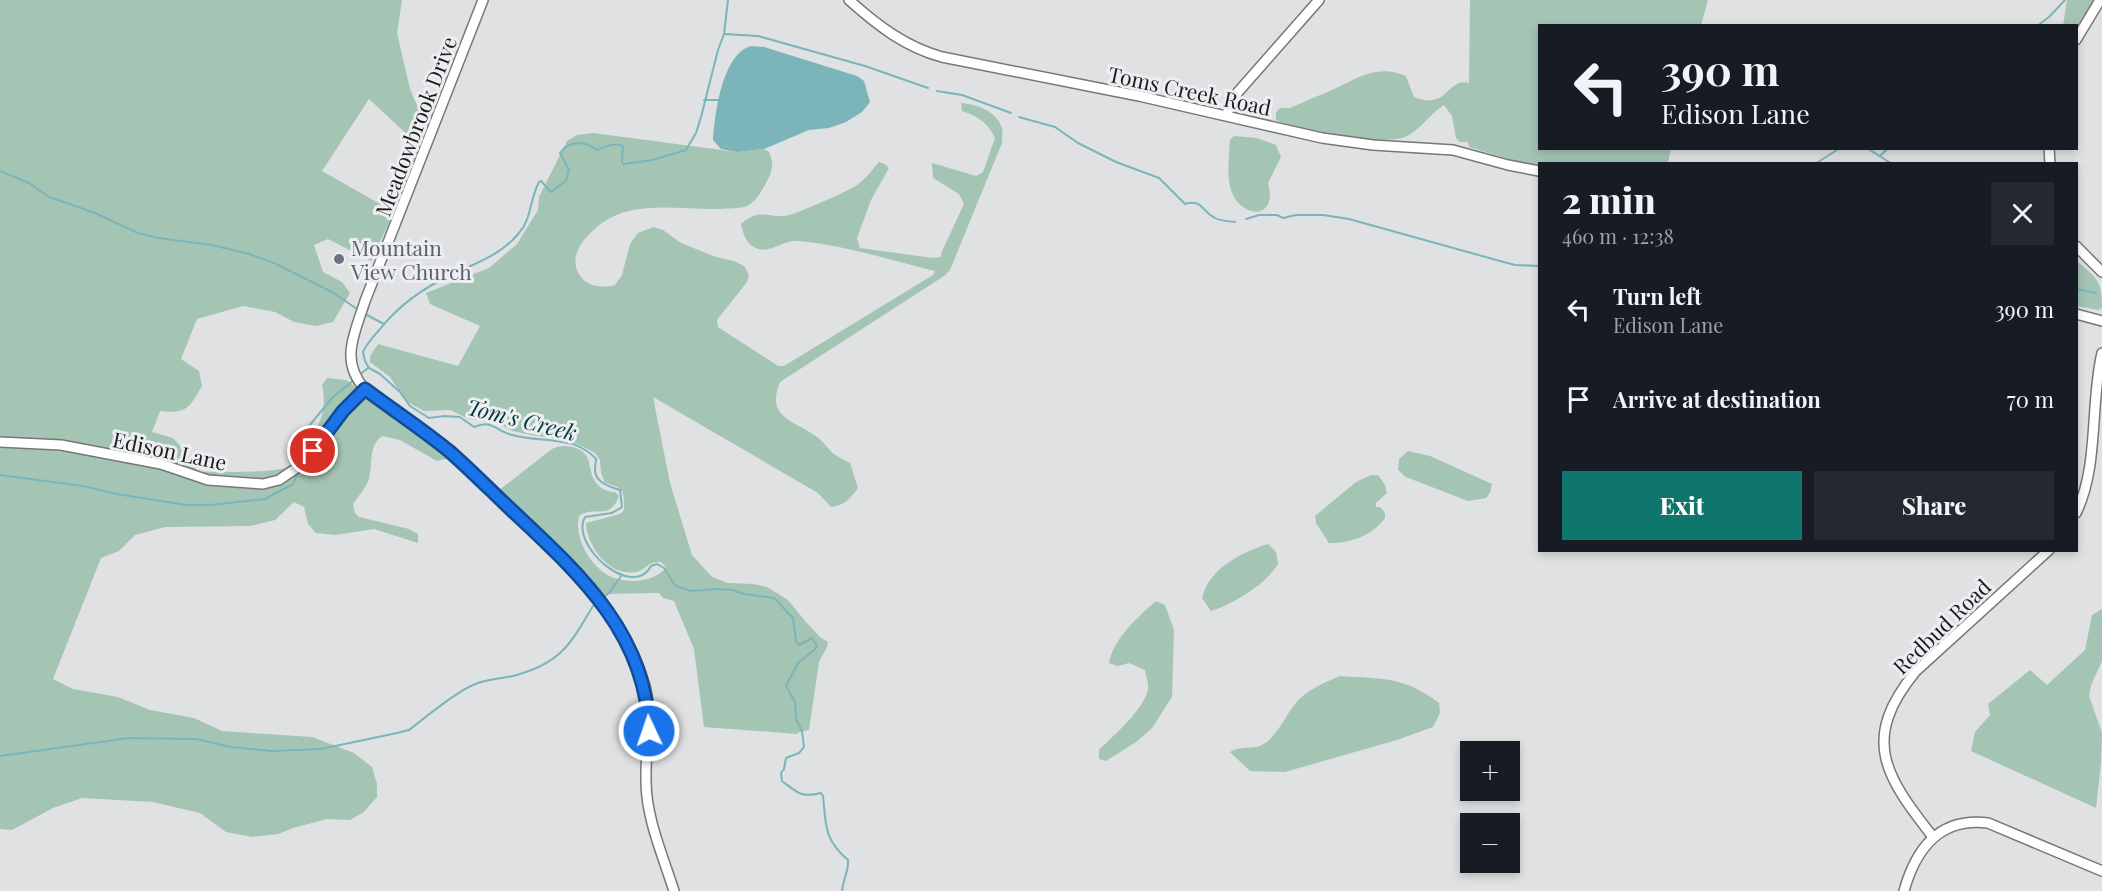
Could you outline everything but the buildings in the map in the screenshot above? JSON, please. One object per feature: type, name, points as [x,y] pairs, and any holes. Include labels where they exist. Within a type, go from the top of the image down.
[{"type":"street","name":"Meadowbrook Drive","points":[[483,0],[367,297],[350,351],[353,373],[365,389],[448,451],[564,560],[595,593],[624,638],[644,685],[649,706],[645,781],[648,806],[674,891]]},
{"type":"street","name":"Toms Creek Road","points":[[849,0],[887,31],[928,53],[1226,115],[1322,138],[1363,144],[1453,150],[1538,171]]},
{"type":"street","points":[[1226,115],[1238,92],[1319,0]]},
{"type":"street","points":[[2078,37],[2100,0]]},
{"type":"street","points":[[2078,248],[2102,271]]},
{"type":"street","points":[[2078,315],[2102,321]]},
{"type":"street","points":[[2078,509],[2083,500],[2090,463],[2097,375],[2102,353]]},
{"type":"street","name":"Edison Lane","points":[[0,442],[61,445],[161,464],[208,480],[263,484],[279,480],[298,467],[343,411],[365,389]]},
{"type":"street","name":"Redbud Road","points":[[1934,837],[1901,795],[1888,770],[1884,745],[1885,726],[1889,712],[1900,690],[1916,671],[2047,552]]},
{"type":"street","points":[[1904,891],[1917,859],[1934,837],[1954,825],[1976,822],[1988,823],[2102,871]]},
{"type":"green space","points":[[0,0],[402,0],[397,33],[410,89],[424,122],[414,141],[369,99],[322,171],[394,212],[371,261],[328,239],[314,245],[323,272],[342,282],[350,293],[333,322],[316,326],[294,322],[275,312],[243,306],[197,319],[181,359],[199,371],[202,386],[186,408],[176,411],[160,411],[152,432],[173,438],[185,451],[198,472],[276,470],[296,462],[317,427],[324,400],[322,385],[327,378],[346,380],[450,458],[437,461],[400,440],[382,436],[375,445],[369,479],[353,504],[355,513],[359,517],[409,529],[418,534],[418,543],[374,529],[335,535],[316,533],[308,524],[304,507],[294,502],[275,520],[250,526],[165,527],[135,535],[119,551],[101,558],[53,679],[73,689],[118,697],[150,710],[194,718],[222,731],[312,737],[354,753],[372,767],[377,784],[377,797],[364,812],[350,820],[327,819],[278,834],[252,837],[226,832],[200,813],[153,802],[82,798],[53,808],[12,830],[0,829]]},
{"type":"green space","points":[[1470,0],[1708,0],[1701,24],[1538,24],[1538,150],[1671,150],[1668,162],[1538,162],[1538,165],[1519,162],[1469,147],[1468,142],[1460,142],[1456,138],[1452,116],[1444,105],[1410,134],[1394,139],[1378,140],[1340,136],[1302,129],[1276,120],[1276,112],[1280,108],[1290,108],[1376,72],[1395,72],[1406,76],[1414,97],[1425,100],[1441,97],[1462,82],[1469,83]]},
{"type":"green space","points":[[2067,0],[2096,0],[2078,30],[2078,24],[2063,24]]},
{"type":"green space","points":[[961,103],[979,107],[996,117],[1002,128],[1002,143],[950,270],[780,382],[776,394],[776,403],[784,417],[817,437],[834,454],[850,463],[858,488],[850,498],[840,505],[831,507],[818,493],[653,397],[670,483],[692,555],[712,577],[728,583],[767,587],[788,600],[821,638],[828,642],[819,662],[809,730],[797,734],[704,727],[694,649],[674,601],[663,598],[659,593],[604,594],[575,563],[498,491],[556,447],[566,446],[581,450],[588,459],[596,483],[619,496],[615,504],[607,510],[579,516],[579,533],[589,558],[602,571],[616,579],[632,581],[655,576],[666,567],[661,562],[652,563],[636,572],[626,572],[609,565],[595,550],[587,532],[586,523],[620,514],[624,510],[624,498],[620,489],[605,483],[600,460],[595,453],[565,440],[513,431],[498,423],[469,419],[450,410],[424,411],[406,401],[390,377],[370,362],[370,356],[378,344],[458,366],[480,326],[430,304],[426,293],[489,268],[517,244],[538,210],[539,197],[567,141],[577,135],[593,133],[737,152],[764,149],[769,152],[772,164],[771,174],[759,195],[747,206],[720,209],[652,208],[622,213],[604,222],[588,235],[578,251],[575,262],[583,280],[588,283],[604,287],[615,285],[622,275],[630,244],[638,233],[654,227],[663,230],[681,243],[716,257],[734,261],[744,266],[749,275],[747,282],[717,320],[718,327],[778,366],[784,366],[933,275],[935,271],[850,249],[815,243],[793,241],[770,249],[759,249],[748,242],[741,224],[754,216],[789,215],[833,197],[860,183],[879,162],[889,168],[871,200],[857,238],[860,248],[933,258],[941,257],[964,204],[959,194],[933,178],[932,163],[976,176],[983,172],[995,138],[982,121],[962,111]]},
{"type":"green space","points":[[1234,136],[1257,138],[1276,145],[1281,157],[1268,183],[1270,195],[1268,204],[1263,210],[1256,212],[1241,206],[1230,187],[1228,170],[1230,140]]},
{"type":"green space","points":[[2078,262],[2093,275],[2099,285],[2102,307],[2099,310],[2078,306]]},
{"type":"green space","points":[[1408,451],[1430,456],[1492,484],[1490,493],[1486,498],[1468,501],[1406,477],[1398,470],[1399,459]]},
{"type":"green space","points":[[1371,475],[1378,475],[1385,485],[1387,493],[1376,503],[1376,507],[1380,507],[1385,513],[1385,518],[1367,534],[1345,542],[1329,543],[1316,523],[1315,516],[1356,482]]},
{"type":"green space","points":[[1268,544],[1276,552],[1278,564],[1273,571],[1248,592],[1229,604],[1211,611],[1202,598],[1211,578],[1237,557]]},
{"type":"green space","points":[[1156,601],[1165,605],[1174,630],[1172,697],[1152,728],[1136,742],[1106,761],[1099,759],[1099,750],[1135,714],[1148,689],[1145,670],[1129,663],[1118,666],[1109,663],[1111,654],[1127,629]]},
{"type":"green space","points":[[2102,609],[2102,661],[2091,685],[2089,696],[2102,733],[2096,808],[1971,751],[1975,732],[1990,715],[1988,704],[2030,670],[2047,685],[2085,650],[2092,615]]},
{"type":"green space","points":[[1340,676],[1403,683],[1439,703],[1440,713],[1433,727],[1397,740],[1285,772],[1250,771],[1230,752],[1267,742],[1299,699],[1316,687]]},
{"type":"water","points":[[751,46],[764,47],[857,76],[864,81],[870,102],[862,112],[846,122],[829,128],[809,130],[764,149],[737,152],[721,149],[713,140],[722,86],[733,60],[741,51]]},
{"type":"waterway","name":"Tom's Creek","points":[[728,0],[724,34],[701,117],[696,133],[686,150],[652,160],[624,164],[622,162],[623,146],[620,145],[610,145],[597,150],[578,143],[568,146],[560,153],[569,170],[566,181],[551,192],[541,181],[539,182],[526,221],[512,241],[489,257],[443,279],[413,297],[387,320],[363,352],[369,368],[380,374],[400,392],[410,406],[429,418],[460,417],[474,427],[486,424],[519,437],[572,444],[593,456],[596,459],[595,474],[603,483],[620,490],[622,507],[612,513],[585,517],[583,529],[586,541],[605,565],[618,573],[631,577],[642,575],[651,566],[657,564],[664,568],[674,584],[691,591],[733,590],[744,594],[774,598],[793,618],[796,641],[799,645],[812,638],[817,646],[798,663],[786,686],[795,702],[796,719],[802,731],[804,747],[799,753],[786,758],[781,773],[782,781],[796,791],[804,795],[821,793],[823,796],[830,839],[848,860],[842,891]]},
{"type":"waterway","points":[[2040,24],[2065,0]]},
{"type":"waterway","points":[[724,34],[758,36],[865,66],[928,88]]},
{"type":"waterway","points":[[937,91],[962,95],[1011,113]]},
{"type":"waterway","points":[[704,100],[719,100]]},
{"type":"waterway","points":[[1019,117],[1055,127],[1078,143],[1116,162],[1159,178],[1185,204],[1199,204],[1217,219],[1235,222]]},
{"type":"waterway","points":[[1818,162],[1837,150]]},
{"type":"waterway","points":[[1870,150],[1889,162]]},
{"type":"waterway","points":[[1881,155],[1886,150]]},
{"type":"waterway","points":[[0,171],[29,183],[49,197],[95,213],[138,233],[212,245],[274,263],[332,292],[360,311]]},
{"type":"waterway","points":[[1246,219],[1259,215],[1277,215],[1283,218],[1296,215],[1323,215],[1349,219],[1515,265],[1538,266]]},
{"type":"waterway","points":[[2078,289],[2096,293]]},
{"type":"waterway","points":[[365,314],[384,324]]},
{"type":"waterway","points":[[358,376],[368,368]]},
{"type":"waterway","points":[[301,456],[304,432],[333,397],[354,380]]},
{"type":"waterway","points":[[0,475],[83,486],[186,505],[210,505],[265,499],[293,484],[299,470]]},
{"type":"waterway","points":[[602,598],[609,593],[622,575]]},
{"type":"waterway","points":[[0,756],[129,738],[196,739],[231,747],[272,751],[321,749],[409,730],[457,694],[473,685],[529,671],[553,659],[570,642],[593,606],[598,602]]},
{"type":"place","name":"Mountain View Church","points":[[339,259]]},
{"type":"route","points":[[313,451],[331,425],[365,389],[448,451],[564,560],[595,593],[624,638],[634,659],[649,706],[649,731]]}]
